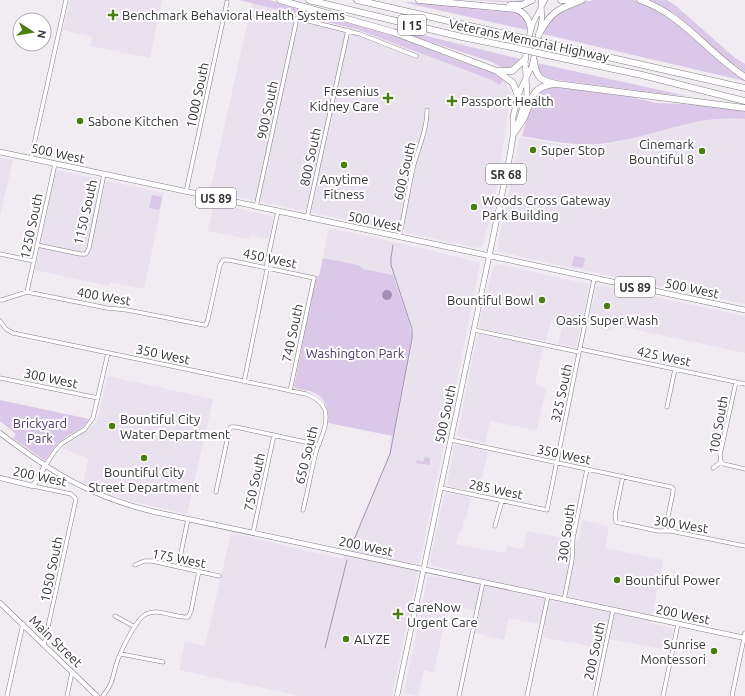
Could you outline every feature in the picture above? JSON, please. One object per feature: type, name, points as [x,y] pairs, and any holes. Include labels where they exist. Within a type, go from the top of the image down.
[{"type":"highway","points":[[280,0],[393,32],[498,71],[512,71],[525,59]]},
{"type":"highway","name":"Veterans Memorial Highway","points":[[309,0],[462,37],[642,75],[745,101]]},
{"type":"highway","name":"Veterans Memorial Highway","points":[[357,0],[745,88]]},
{"type":"highway","points":[[419,0],[512,8],[521,11],[528,19],[531,28]]},
{"type":"highway","points":[[489,6],[522,5],[532,0]]},
{"type":"highway","points":[[561,0],[574,0]]},
{"type":"highway","points":[[540,34],[547,20],[557,10],[567,4],[582,0]]},
{"type":"highway","points":[[640,0],[662,10],[675,19],[719,58],[745,77]]},
{"type":"highway","points":[[534,61],[535,70],[539,77],[557,84],[745,108]]},
{"type":"highway","points":[[498,71],[514,83],[518,96]]},
{"type":"highway","points":[[514,135],[523,119],[534,93],[545,86],[557,84]]},
{"type":"main road","name":"500 South","points":[[514,135],[513,117],[518,96],[534,61],[540,34],[542,18],[541,0]]},
{"type":"main road","name":"500 South","points":[[397,696],[514,135],[526,98],[527,89],[525,59],[531,28],[545,0]]},
{"type":"main road","name":"500 West","points":[[0,152],[489,257],[745,310]]},
{"type":"main road","name":"200 West","points":[[0,433],[45,466],[70,482],[110,499],[142,509],[564,600],[678,624],[745,636]]},
{"type":"main road","points":[[33,486],[45,466]]},
{"type":"main road","name":"200 West","points":[[0,478],[33,486]]},
{"type":"main road","name":"Main Street","points":[[0,602],[97,696]]},
{"type":"street","points":[[31,158],[66,0]]},
{"type":"street","name":"1000 South","points":[[186,192],[227,2]]},
{"type":"street","name":"900 South","points":[[256,207],[297,18],[348,30]]},
{"type":"street","points":[[348,30],[416,56]]},
{"type":"street","name":"800 South","points":[[307,218],[348,30]]},
{"type":"street","name":"600 South","points":[[399,237],[414,163],[422,138],[427,110]]},
{"type":"street","name":"1250 South","points":[[28,292],[55,164]]},
{"type":"street","name":"1150 South","points":[[37,245],[86,254],[89,248],[104,174]]},
{"type":"street","points":[[244,382],[278,211]]},
{"type":"street","points":[[0,254],[34,261]]},
{"type":"street","name":"450 West","points":[[206,325],[222,260],[229,260],[314,278]]},
{"type":"street","name":"740 South","points":[[290,391],[314,278]]},
{"type":"street","name":"325 South","points":[[547,510],[594,279]]},
{"type":"street","name":"400 West","points":[[1,301],[28,292],[107,308],[128,310],[206,325]]},
{"type":"street","name":"350 West","points":[[0,321],[6,329],[13,333],[290,391],[311,396],[318,400],[323,406]]},
{"type":"street","name":"425 West","points":[[474,330],[745,384]]},
{"type":"street","points":[[45,466],[61,444],[88,426],[95,414],[108,353]]},
{"type":"street","points":[[667,408],[675,369]]},
{"type":"street","name":"300 West","points":[[0,378],[98,398]]},
{"type":"street","name":"100 South","points":[[712,468],[721,462],[720,455],[736,382]]},
{"type":"street","name":"650 South","points":[[303,510],[326,419],[323,406]]},
{"type":"street","points":[[216,492],[231,427],[319,445]]},
{"type":"street","name":"750 South","points":[[253,533],[274,435]]},
{"type":"street","name":"350 West","points":[[451,440],[669,486],[673,488],[665,531]]},
{"type":"street","points":[[721,462],[745,469]]},
{"type":"street","name":"300 South","points":[[564,600],[572,560],[573,538],[587,469]]},
{"type":"street","name":"300 West","points":[[623,476],[615,521],[658,531],[671,531],[745,546]]},
{"type":"street","name":"200 West","points":[[33,486],[71,494],[75,497]]},
{"type":"street","name":"285 West","points":[[441,488],[547,510]]},
{"type":"street","name":"1050 South","points":[[44,645],[75,504],[75,497]]},
{"type":"street","points":[[495,526],[502,501]]},
{"type":"street","points":[[178,567],[188,519]]},
{"type":"street","name":"175 West","points":[[136,565],[148,561],[219,576]]},
{"type":"street","points":[[103,696],[112,683],[121,654],[135,627],[145,615],[149,612],[156,612],[188,618],[191,611],[199,572]]},
{"type":"street","points":[[459,696],[483,582]]},
{"type":"street","points":[[527,696],[548,596]]},
{"type":"street","name":"200 South","points":[[595,696],[613,610]]},
{"type":"street","points":[[116,616],[135,627]]},
{"type":"street","points":[[7,696],[23,624]]},
{"type":"street","points":[[663,696],[678,624]]},
{"type":"street","points":[[732,696],[745,636]]},
{"type":"street","points":[[121,654],[163,662]]},
{"type":"street","points":[[66,696],[72,672]]},
{"type":"shaded area","name":"Benchmark Behavioral Health Systems","points":[[70,0],[162,0],[150,58],[90,46],[92,37],[63,30]]},
{"type":"shaded area","points":[[252,3],[368,34],[504,80],[511,93],[494,205],[482,247],[478,248],[210,191]]},
{"type":"shaded area","points":[[745,116],[745,304],[549,263],[501,252],[497,249],[520,137],[564,145],[603,145],[619,142],[698,119]]},
{"type":"shaded area","points":[[0,158],[13,160],[0,216]]},
{"type":"shaded area","points":[[58,170],[98,179],[99,183],[94,211],[99,211],[105,184],[108,181],[164,193],[144,289],[110,282],[109,286],[35,270],[55,174]]},
{"type":"shaded area","points":[[214,203],[272,216],[273,220],[269,239],[250,235],[249,239],[208,231]]},
{"type":"shaded area","points":[[329,228],[412,246],[478,262],[480,264],[392,696],[300,696],[179,670],[185,642],[205,646],[231,533],[342,559],[346,549],[351,544],[389,457],[391,436],[395,436],[413,342],[411,324],[395,275],[364,269],[358,265],[323,258]]},
{"type":"shaded area","points":[[497,264],[588,284],[589,287],[576,346],[572,347],[558,344],[563,323],[551,320],[546,341],[480,328],[479,325],[493,268]]},
{"type":"shaded area","points":[[598,285],[745,316],[745,353],[614,325],[612,331],[588,326],[596,288]]},
{"type":"shaded area","points":[[385,290],[389,290],[391,291],[391,299],[385,300],[382,297],[382,293]]},
{"type":"shaded area","points":[[480,334],[543,347],[535,385],[546,388],[537,430],[490,421],[485,443],[457,436],[477,336]]},
{"type":"shaded area","points":[[107,376],[213,399],[187,514],[126,500],[83,484],[88,459],[62,448],[87,430],[94,423],[96,424]]},
{"type":"shaded area","points":[[458,444],[488,451],[479,492],[449,486],[447,484],[454,446]]},
{"type":"shaded area","points":[[446,493],[471,497],[466,519],[464,519],[462,531],[459,531],[456,544],[505,553],[507,546],[523,549],[527,531],[579,541],[582,520],[609,526],[605,548],[662,560],[663,563],[650,623],[672,628],[673,632],[669,650],[603,638],[601,649],[572,642],[570,643],[543,637],[545,625],[509,618],[504,640],[475,633],[480,611],[448,605],[434,673],[424,670],[418,696],[404,693],[428,576],[449,579],[451,570],[432,566],[430,562],[444,495]]},
{"type":"green space","points":[[239,0],[269,0],[398,37],[451,58],[506,77],[499,85],[492,80],[359,30]]},
{"type":"green space","points":[[469,0],[513,1],[526,0],[518,3]]},
{"type":"green space","points":[[594,0],[633,0],[645,3],[672,17],[745,79],[745,81],[543,34],[552,19],[563,10],[570,6]]},
{"type":"green space","points":[[650,0],[667,0],[676,6],[734,57],[745,64],[745,72],[715,51],[675,14]]},
{"type":"green space","points":[[407,3],[479,8],[492,11],[514,10],[525,18],[527,30]]},
{"type":"green space","points":[[394,28],[520,59],[510,68],[504,68],[492,62],[394,30]]},
{"type":"green space","points":[[537,63],[687,96],[550,79],[541,75]]},
{"type":"green space","points":[[553,87],[631,97],[656,103],[710,105],[745,111],[745,119],[726,118],[709,120],[625,140],[596,144],[564,143],[522,136],[531,104],[539,91]]},
{"type":"green space","points":[[152,195],[162,197],[159,210],[149,208]]},
{"type":"green space","points":[[574,256],[585,258],[583,268],[572,266]]},
{"type":"green space","name":"Washington Park","points":[[323,258],[358,265],[364,269],[393,275],[409,322],[412,337],[393,436],[328,423],[327,408],[323,400],[315,393],[294,387],[316,276],[319,276]]},
{"type":"green space","name":"Brickyard Park","points":[[0,400],[89,419],[84,426],[57,444],[44,460],[13,438],[16,434],[0,421]]},
{"type":"green space","points":[[425,457],[430,458],[430,465],[416,463],[417,460],[423,462]]},
{"type":"waterway","points":[[351,548],[390,454],[412,339],[412,329],[391,265],[393,245]]},
{"type":"waterway","points":[[325,648],[347,560]]},
{"type":"place","name":"Benchmark Behavioral Health Systems","points":[[113,15]]},
{"type":"place","name":"Fresenius Kidney Care","points":[[388,98]]},
{"type":"place","name":"Passport Health","points":[[452,101]]},
{"type":"place","name":"Sabone Kitchen","points":[[80,121]]},
{"type":"place","name":"Super Stop","points":[[533,150]]},
{"type":"place","name":"Cinemark Bountiful 8","points":[[702,151]]},
{"type":"place","name":"Anytime Fitness","points":[[344,165]]},
{"type":"place","name":"Woods Cross Gateway Park Building","points":[[474,207]]},
{"type":"place","name":"Bountiful Bowl","points":[[542,300]]},
{"type":"place","name":"Oasis Super Wash","points":[[607,306]]},
{"type":"place","name":"Bountiful City Water Department","points":[[112,426]]},
{"type":"place","name":"Bountiful City Street Department","points":[[144,458]]},
{"type":"place","name":"Bountiful Power","points":[[617,580]]},
{"type":"place","name":"CareNow Urgent Care","points":[[398,614]]},
{"type":"place","name":"ALYZE","points":[[346,639]]},
{"type":"place","name":"Sunrise Montessori","points":[[714,651]]}]
